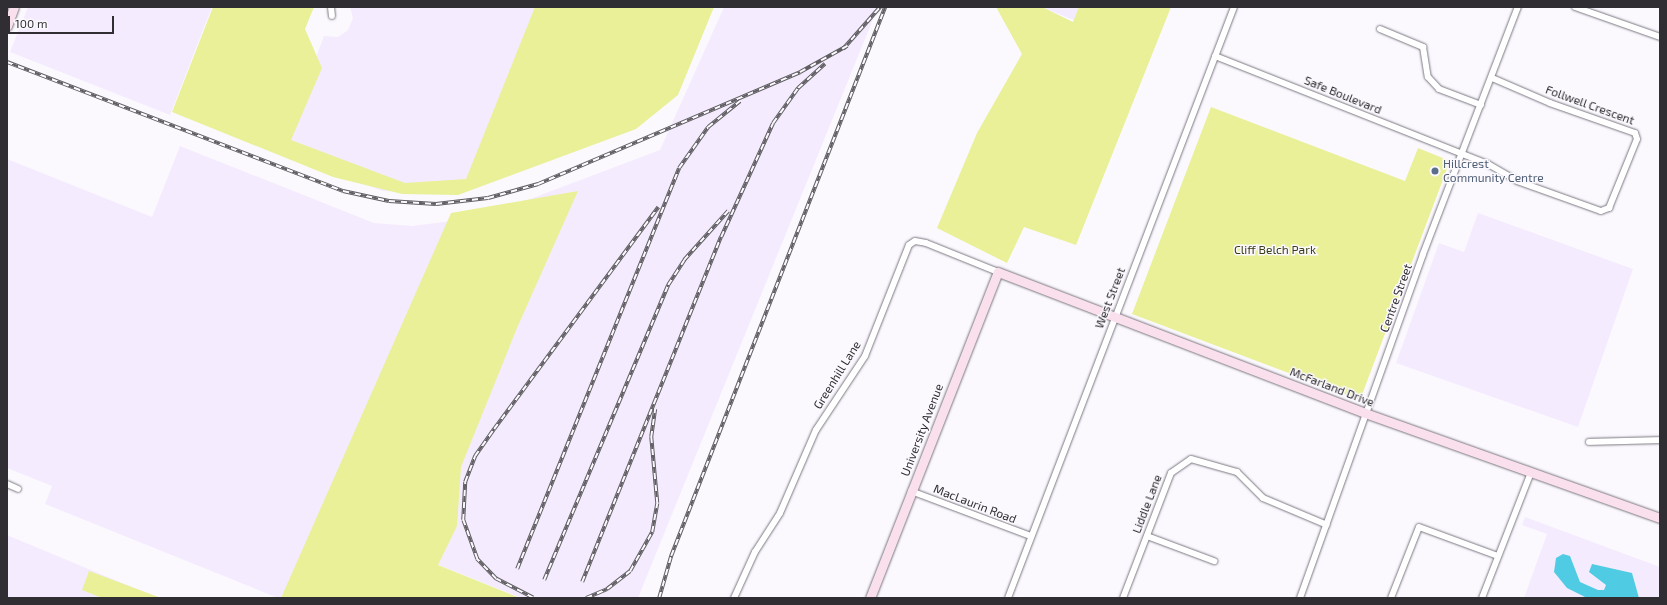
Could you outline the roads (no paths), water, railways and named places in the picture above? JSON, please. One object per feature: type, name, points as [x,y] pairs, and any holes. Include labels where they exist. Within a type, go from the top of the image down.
[{"type":"street","points":[[7,26],[14,7]]},
{"type":"street","points":[[331,7],[332,16]]},
{"type":"street","name":"West Street","points":[[1008,598],[1234,7]]},
{"type":"street","name":"Centre Street","points":[[1300,598],[1327,525],[1365,413],[1518,7]]},
{"type":"street","points":[[1575,7],[1660,38]]},
{"type":"street","points":[[1380,29],[1423,47],[1428,77],[1439,89],[1481,105]]},
{"type":"street","name":"Safe Boulevard","points":[[1215,56],[1462,155]]},
{"type":"street","name":"Follwell Crescent","points":[[1462,155],[1517,181],[1601,211],[1613,204],[1637,139],[1635,133],[1550,103],[1492,78]]},
{"type":"street","name":"Greenhill Lane","points":[[734,598],[755,552],[780,513],[816,430],[865,356],[908,245],[915,241],[926,243],[998,272]]},
{"type":"street","name":"McFarland Drive","points":[[998,272],[1114,318],[1365,413],[1660,518]]},
{"type":"street","name":"University Avenue","points":[[870,598],[998,272]]},
{"type":"street","points":[[1589,442],[1660,440]]},
{"type":"street","name":"Liddle Lane","points":[[1123,598],[1171,473],[1191,459],[1237,472],[1263,498],[1327,525]]},
{"type":"street","points":[[1482,598],[1531,472]]},
{"type":"street","points":[[7,484],[18,489]]},
{"type":"street","name":"MacLaurin Road","points":[[911,491],[1031,536]]},
{"type":"street","points":[[1391,598],[1419,527],[1498,556]]},
{"type":"street","points":[[1147,536],[1214,561]]},
{"type":"water","points":[[1563,554],[1570,556],[1580,582],[1598,590],[1604,590],[1606,585],[1589,572],[1592,564],[1632,573],[1639,598],[1587,598],[1567,588],[1554,572],[1556,558]]},
{"type":"railway","points":[[843,49],[880,7]]},
{"type":"railway","points":[[659,598],[671,556],[885,7]]},
{"type":"railway","points":[[7,62],[343,191],[389,201],[436,204],[488,198],[538,184],[800,72],[847,46]]},
{"type":"railway","points":[[582,582],[721,237],[773,123],[798,88],[825,64]]},
{"type":"railway","points":[[517,569],[679,168],[708,127],[740,101]]},
{"type":"railway","points":[[533,598],[496,579],[477,559],[463,520],[465,482],[475,456],[658,207]]},
{"type":"railway","points":[[544,580],[668,285],[684,260],[728,211]]},
{"type":"railway","points":[[586,598],[607,589],[630,571],[652,532],[657,503],[651,437],[655,409]]},
{"type":"place","name":"Hillcrest Community Centre","points":[[1435,171]]},
{"type":"park label","name":"Cliff Belch Park","points":[[1275,250]]}]
